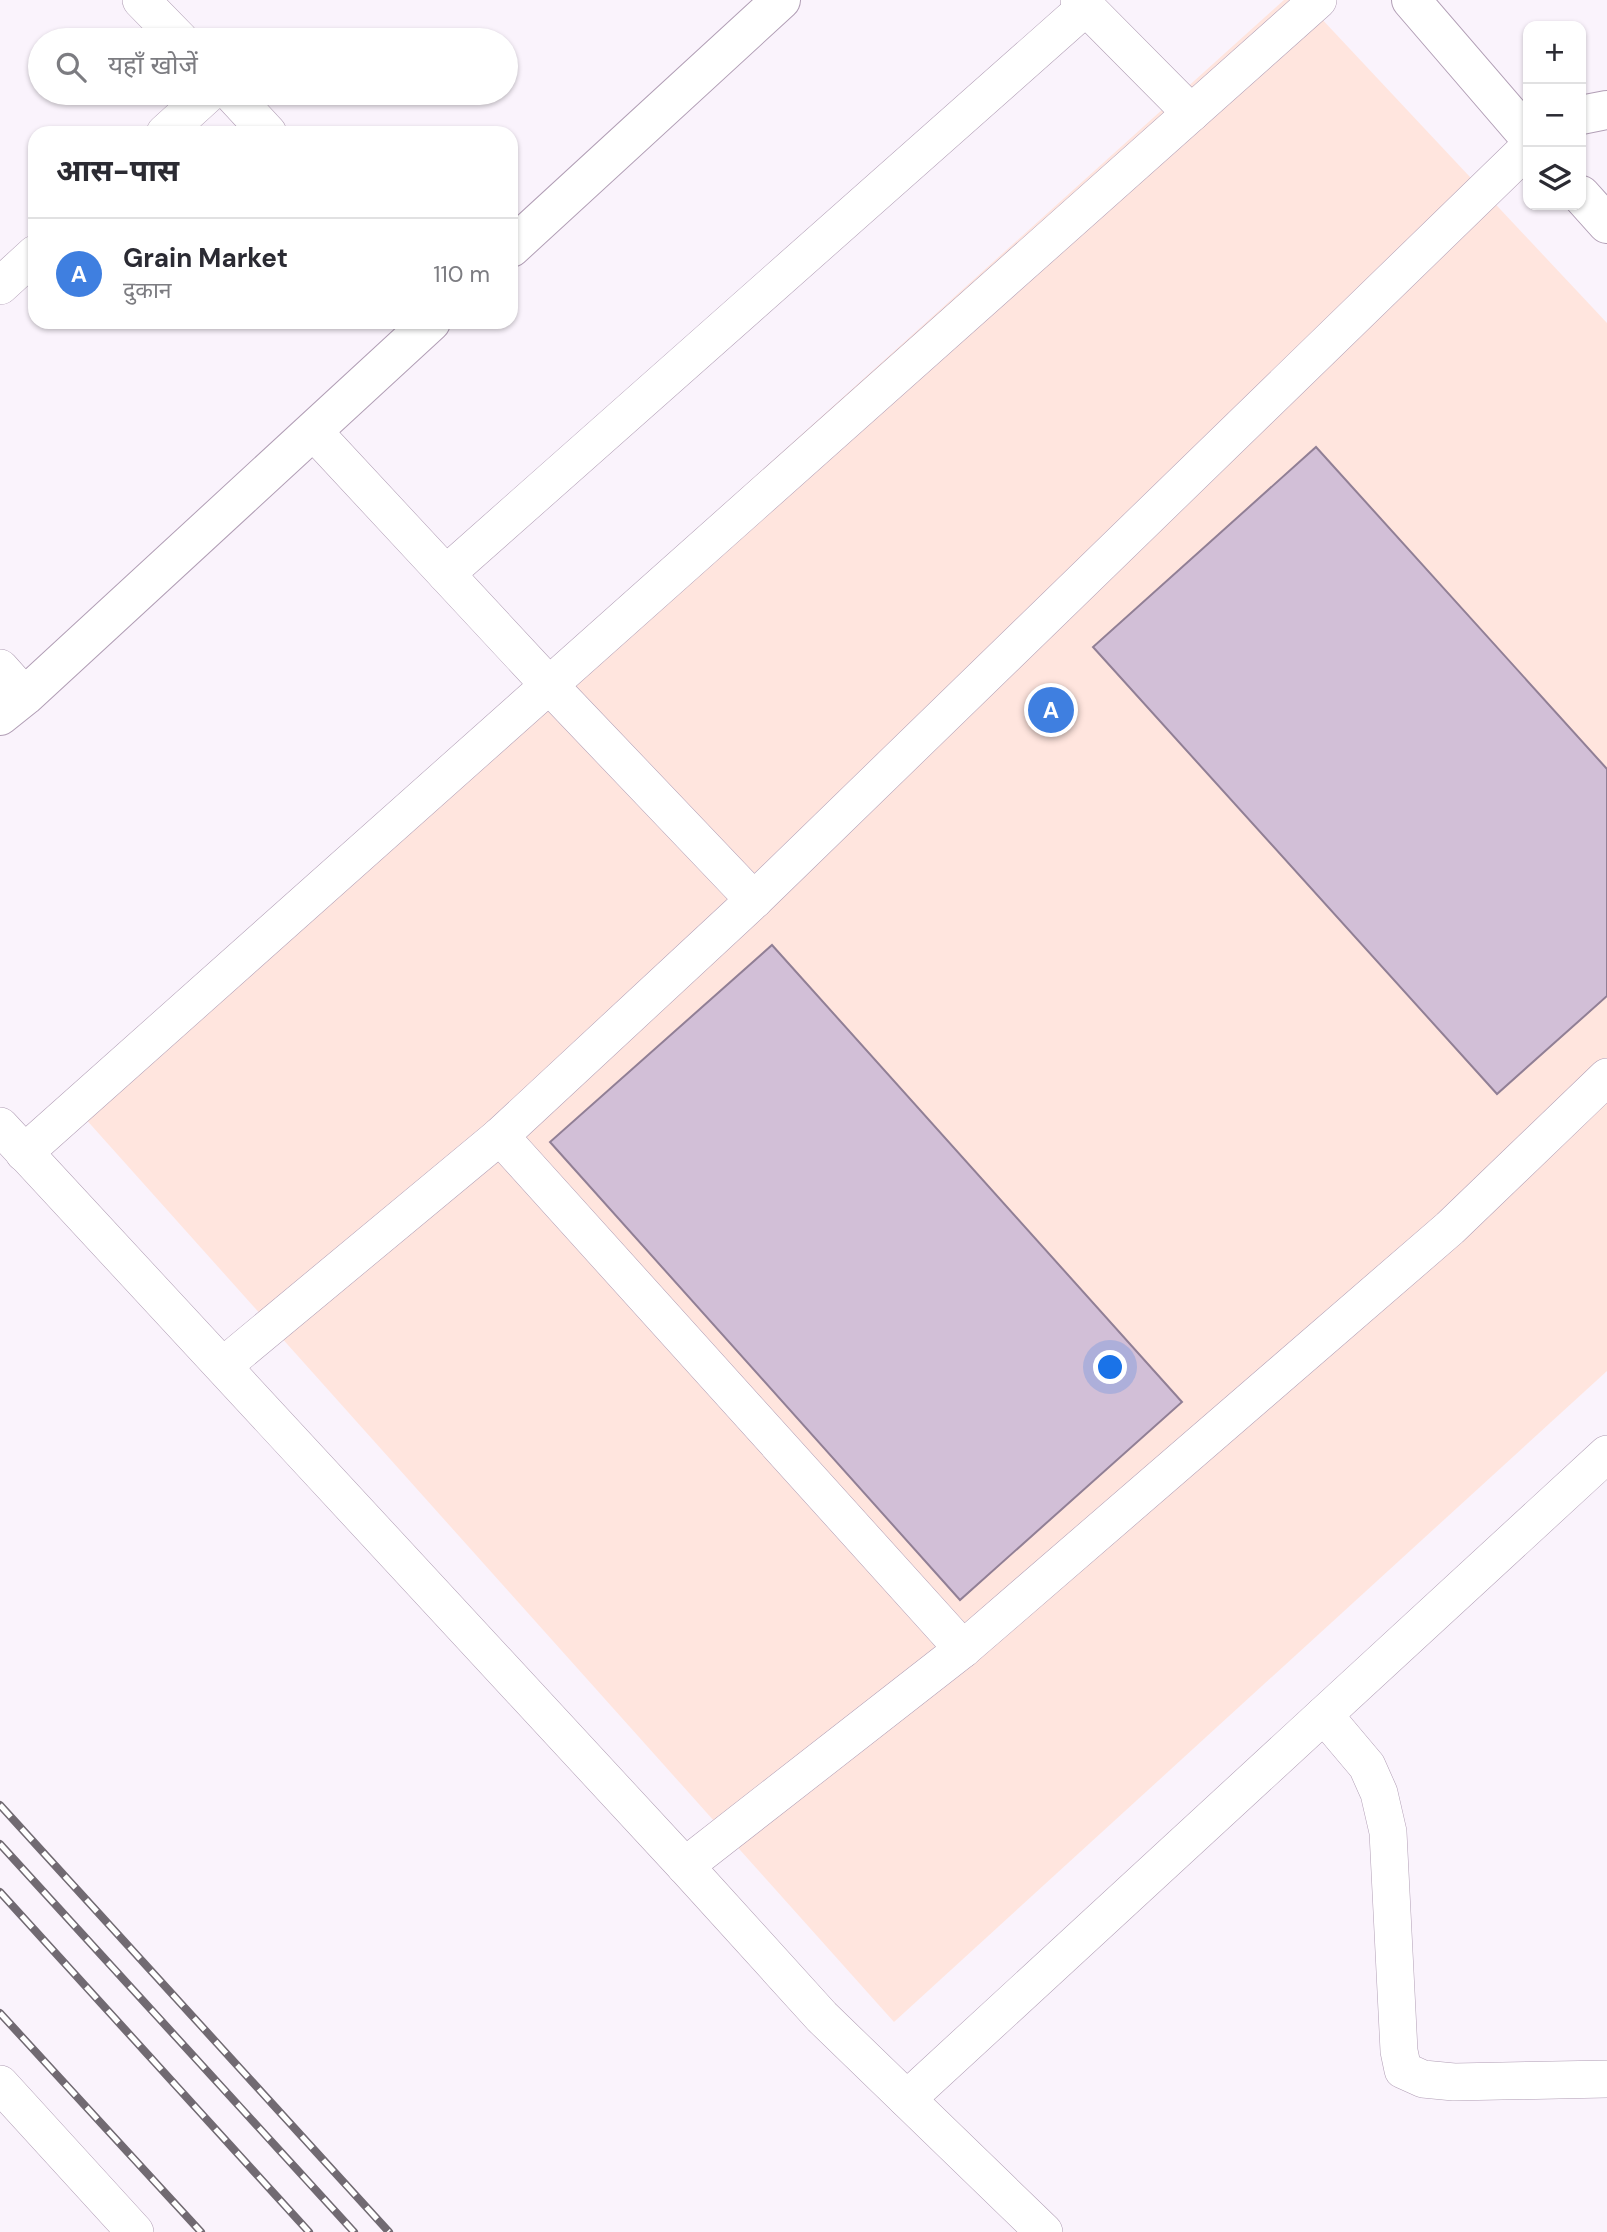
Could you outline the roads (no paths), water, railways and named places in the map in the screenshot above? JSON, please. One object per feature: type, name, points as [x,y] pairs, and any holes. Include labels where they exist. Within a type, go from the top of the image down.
[{"type":"street","points":[[141,0],[168,28]]},
{"type":"street","points":[[518,242],[780,0]]},
{"type":"street","points":[[24,1153],[1318,0]]},
{"type":"street","points":[[1411,0],[1523,130]]},
{"type":"street","points":[[446,574],[1083,3],[1191,113]]},
{"type":"street","points":[[173,126],[196,105]]},
{"type":"street","points":[[242,105],[262,126]]},
{"type":"street","points":[[1586,115],[1607,110]]},
{"type":"street","points":[[223,1366],[500,1136],[754,900],[1523,153]]},
{"type":"street","points":[[1586,201],[1607,224]]},
{"type":"street","points":[[0,668],[13,706],[423,329]]},
{"type":"street","points":[[313,430],[550,686],[754,900]]},
{"type":"street","points":[[685,1866],[963,1649],[1450,1228],[1607,1077]]},
{"type":"street","points":[[0,1126],[822,2017],[1044,2232]]},
{"type":"street","points":[[500,1136],[963,1649]]},
{"type":"street","points":[[907,2099],[1607,1454]]},
{"type":"street","points":[[1324,1714],[1367,1766],[1379,1793],[1388,1832],[1399,2050],[1403,2070],[1423,2079],[1454,2082],[1607,2079]]},
{"type":"street","points":[[0,2084],[135,2232]]},
{"type":"railway","points":[[0,1805],[389,2232]]},
{"type":"railway","points":[[0,1844],[354,2232]]},
{"type":"railway","points":[[0,1892],[309,2232]]},
{"type":"railway","points":[[0,2013],[201,2232]]},
{"type":"place","name":"Grain Market","points":[[1051,710]]}]
